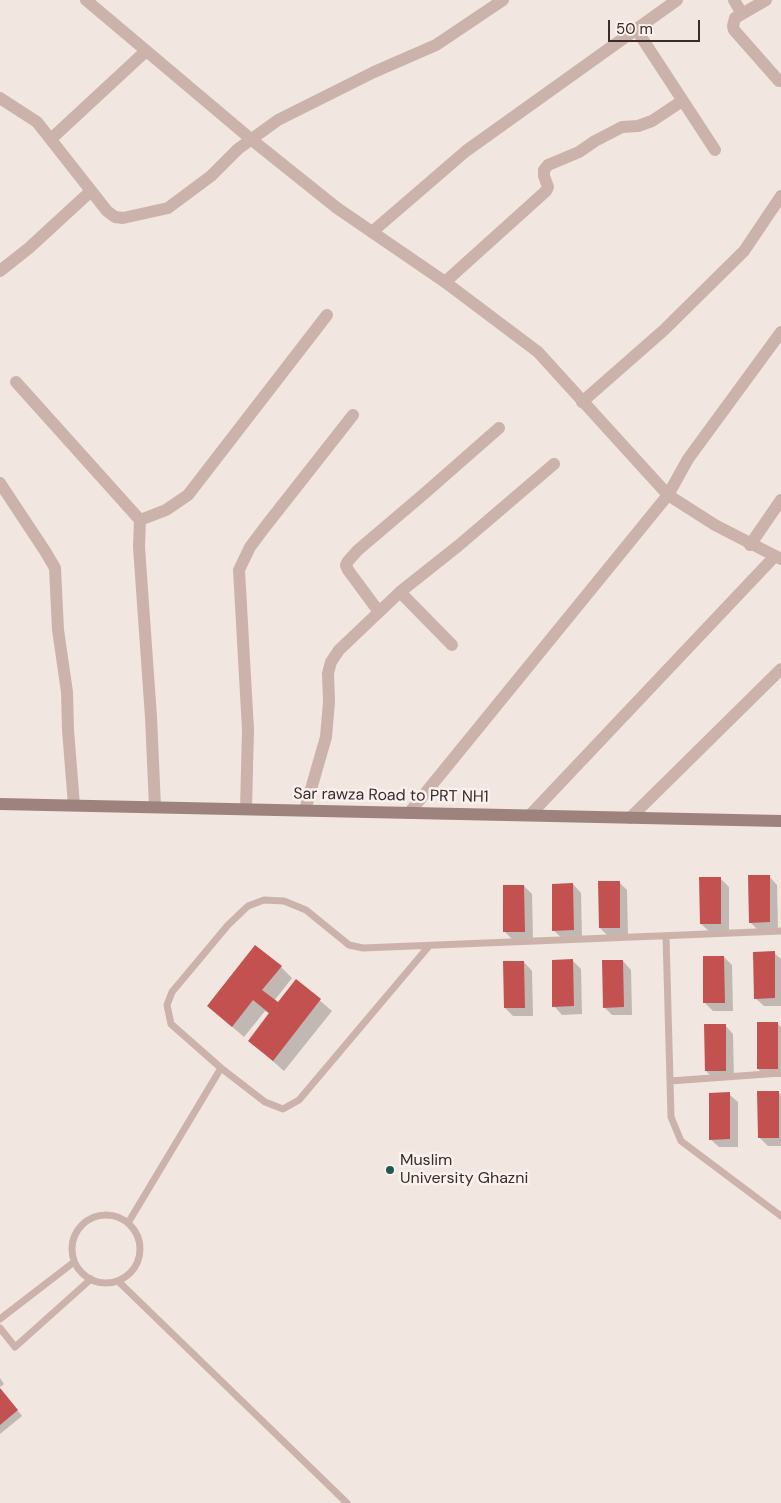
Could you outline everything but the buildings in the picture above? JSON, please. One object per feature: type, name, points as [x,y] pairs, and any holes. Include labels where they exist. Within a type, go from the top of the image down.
[{"type":"main road","name":"Sar rawza Road to PRT NH1","points":[[0,804],[781,820]]},
{"type":"street","points":[[86,0],[252,140],[337,208],[445,282],[538,352],[668,494],[750,545],[778,558],[530,815]]},
{"type":"street","points":[[0,98],[38,122],[107,211],[115,217],[123,218],[168,208],[210,176],[238,149],[278,120],[374,72],[436,45],[503,0]]},
{"type":"street","points":[[372,232],[466,151],[677,0]]},
{"type":"street","points":[[734,0],[742,14]]},
{"type":"street","points":[[766,0],[736,18],[733,26],[734,30],[779,81]]},
{"type":"street","points":[[636,30],[714,150]]},
{"type":"street","points":[[51,140],[146,51]]},
{"type":"street","points":[[445,282],[546,191],[548,187],[544,170],[548,165],[579,152],[622,127],[638,126],[652,121],[682,101]]},
{"type":"street","points":[[0,271],[29,248],[92,191]]},
{"type":"street","points":[[582,402],[664,330],[744,251],[781,196]]},
{"type":"street","points":[[140,520],[166,510],[188,494],[328,315]]},
{"type":"street","points":[[409,812],[668,494],[688,459],[781,332]]},
{"type":"street","points":[[16,382],[140,520],[139,547],[152,717],[156,807]]},
{"type":"street","points":[[246,809],[248,730],[239,570],[250,547],[353,415]]},
{"type":"street","points":[[379,612],[348,570],[346,565],[348,561],[358,550],[499,428]]},
{"type":"street","points":[[306,810],[326,737],[329,702],[328,673],[331,662],[339,650],[400,592],[458,546],[554,464]]},
{"type":"street","points":[[0,484],[46,551],[55,568],[58,630],[67,692],[74,805]]},
{"type":"street","points":[[750,545],[781,500]]},
{"type":"street","points":[[400,592],[452,645]]},
{"type":"street","points":[[630,818],[781,670]]},
{"type":"lane","points":[[429,946],[299,1100],[283,1109],[265,1102],[220,1068],[171,1024],[167,1005],[172,992],[228,924],[248,906],[264,900],[284,901],[306,910],[349,945],[363,948],[781,931]]},
{"type":"lane","points":[[666,936],[671,1117],[681,1141],[781,1216]]},
{"type":"lane","points":[[128,1222],[220,1068]]},
{"type":"lane","points":[[670,1081],[781,1073]]},
{"type":"lane","points":[[106,1214],[118,1216],[128,1222],[136,1232],[140,1243],[140,1255],[136,1265],[129,1274],[118,1281],[110,1283],[98,1282],[80,1271],[74,1262],[73,1240],[85,1222],[95,1216],[106,1214]]},
{"type":"lane","points":[[0,1319],[74,1262]]},
{"type":"lane","points":[[0,1328],[15,1346],[91,1279]]},
{"type":"lane","points":[[118,1281],[347,1503]]},
{"type":"place","name":"Muslim University Ghazni","points":[[390,1170]]}]
